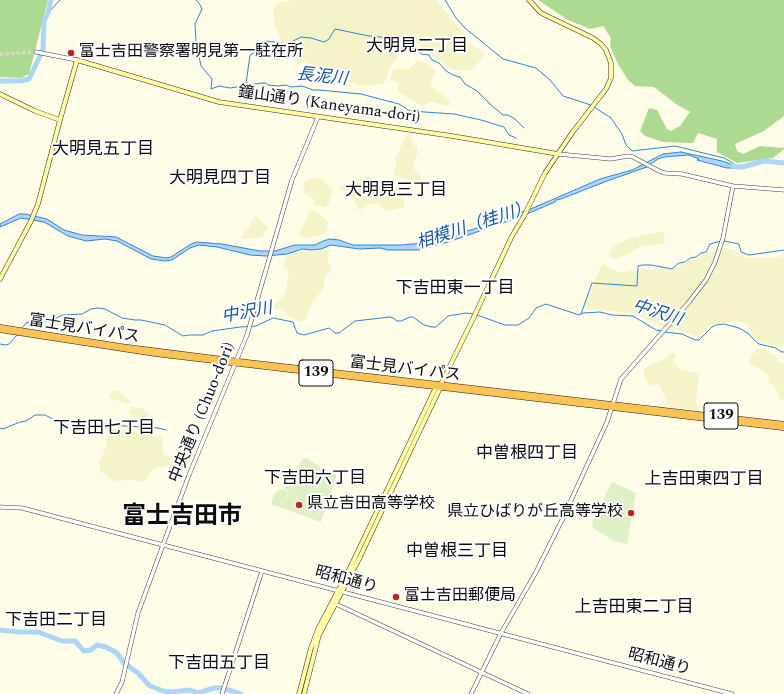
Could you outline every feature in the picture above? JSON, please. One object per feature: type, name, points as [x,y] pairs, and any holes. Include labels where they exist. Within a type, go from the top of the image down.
[{"type":"highway","name":"富士見バイパス","points":[[0,327],[19,332]]},
{"type":"highway","name":"富士見バイパス","points":[[0,330],[148,353],[784,424]]},
{"type":"highway","name":"富士見バイパス","points":[[613,406],[784,428]]},
{"type":"main road","points":[[299,694],[314,638],[340,591],[477,311],[512,236],[524,216],[545,173],[572,133],[606,89],[611,78],[612,64],[606,50],[597,41],[541,12],[529,0]]},
{"type":"main road","points":[[0,279],[34,215],[77,60]]},
{"type":"main road","name":"鐘山通り (Kaneyama-dori)","points":[[77,60],[219,102],[452,136],[558,154]]},
{"type":"main road","points":[[0,94],[35,111],[60,120]]},
{"type":"main road","points":[[304,694],[319,635],[336,604],[340,591]]},
{"type":"street","points":[[37,52],[77,60]]},
{"type":"street","name":"中央通り (Chuo-dori)","points":[[116,694],[121,685],[138,613],[189,475],[247,335],[292,180],[318,117]]},
{"type":"street","name":"鐘山通り (Kaneyama-dori)","points":[[558,154],[611,159],[628,156],[634,157],[665,173],[682,174],[733,186]]},
{"type":"street","points":[[471,694],[501,633],[535,574],[562,520],[613,406],[616,390],[621,379],[689,302],[706,280],[721,246],[733,186],[784,190]]},
{"type":"street","name":"昭和通り","points":[[0,507],[22,508],[732,694]]},
{"type":"street","points":[[223,693],[262,571]]},
{"type":"street","points":[[336,604],[482,671],[528,694]]},
{"type":"green space","points":[[0,0],[48,0],[29,74],[21,78],[0,77]]},
{"type":"green space","points":[[295,0],[436,0],[472,45],[483,52],[484,56],[471,70],[455,70],[449,68],[415,41],[405,46],[391,65],[384,84],[366,86],[358,85],[312,69],[310,65],[305,62],[297,63],[294,61],[293,55],[285,49],[274,22],[273,8],[281,2]]},
{"type":"green space","points":[[538,0],[784,0],[784,116],[764,131],[735,144],[737,151],[743,154],[760,146],[784,149],[773,158],[737,163],[717,152],[717,139],[698,133],[693,143],[663,142],[645,136],[640,131],[649,108],[657,110],[667,129],[671,131],[680,126],[690,112],[676,104],[654,87],[635,86],[628,80],[618,64],[610,46],[611,38],[603,26],[590,29],[568,20]]},
{"type":"green space","points":[[417,60],[430,65],[436,72],[432,79],[431,86],[449,100],[449,106],[429,102],[423,107],[400,93],[398,83],[390,79],[393,70],[400,68],[409,70]]},
{"type":"green space","points":[[411,134],[414,146],[417,146],[417,154],[413,168],[421,178],[415,185],[406,179],[393,175],[397,155],[406,135]]},
{"type":"green space","points":[[365,175],[371,177],[371,183],[386,185],[398,193],[404,200],[404,207],[389,211],[381,208],[379,204],[375,203],[370,204],[363,209],[358,209],[354,198],[340,189],[341,186],[354,186],[358,179],[363,179]]},
{"type":"green space","points":[[314,178],[323,180],[333,189],[328,206],[324,207],[314,205],[315,201],[312,197],[301,192],[304,189],[305,181]]},
{"type":"green space","points":[[310,210],[318,212],[328,222],[328,224],[327,232],[323,235],[313,236],[310,239],[299,233]]},
{"type":"green space","points":[[255,215],[263,224],[268,226],[268,228],[262,237],[242,238],[244,233]]},
{"type":"green space","points":[[664,231],[665,244],[641,246],[626,255],[612,259],[609,253],[614,246],[629,238]]},
{"type":"green space","points":[[726,248],[734,250],[747,258],[772,258],[784,256],[784,347],[758,342],[746,323],[735,321],[718,323],[708,326],[703,333],[697,337],[680,330],[671,331],[633,313],[583,309],[603,264],[617,272],[643,269],[666,270],[673,269],[717,249]]},
{"type":"green space","points":[[330,249],[327,263],[332,266],[331,270],[324,279],[324,287],[312,303],[306,319],[300,322],[288,316],[282,309],[274,308],[273,305],[283,297],[286,291],[289,272],[283,267],[287,256],[301,251],[311,252]]},
{"type":"green space","points":[[757,349],[763,349],[775,355],[779,361],[784,364],[784,402],[780,400],[776,388],[768,381],[769,376],[749,363],[752,354]]},
{"type":"green space","points":[[674,353],[676,355],[674,363],[679,369],[699,374],[696,401],[698,410],[669,407],[660,386],[655,384],[649,386],[644,374],[644,369]]},
{"type":"green space","points":[[115,390],[123,394],[131,402],[127,404],[109,398],[111,392]]},
{"type":"green space","points":[[131,407],[142,408],[146,411],[149,415],[147,423],[139,422],[135,417],[128,414]]},
{"type":"green space","points":[[109,428],[161,436],[163,439],[162,447],[164,455],[172,456],[168,465],[154,469],[149,474],[147,480],[140,482],[132,480],[116,481],[109,478],[100,471],[99,462],[105,450]]},
{"type":"green space","points":[[304,458],[307,458],[321,468],[335,473],[336,477],[321,522],[271,504],[274,494],[280,489],[288,491],[284,504],[289,491],[284,489],[292,473]]},
{"type":"green space","points":[[612,482],[636,493],[627,544],[614,541],[593,528],[592,522]]},
{"type":"water","points":[[681,152],[722,161],[742,168],[727,168],[697,160],[699,159],[689,155],[664,157],[658,159],[647,167],[556,200],[555,202],[520,217],[448,242],[419,250],[388,250],[380,248],[359,249],[331,245],[321,249],[302,249],[287,254],[266,256],[250,255],[217,247],[199,245],[190,248],[172,260],[165,261],[151,259],[117,241],[105,239],[86,241],[68,236],[44,222],[21,218],[0,227],[0,224],[19,214],[25,214],[47,219],[64,230],[82,235],[116,237],[153,256],[167,258],[197,242],[222,244],[260,251],[275,251],[295,245],[315,245],[330,239],[339,240],[353,245],[400,245],[426,243],[484,226],[533,208],[600,179],[632,170],[663,154]]},
{"type":"waterway","points":[[0,81],[20,81],[29,79],[43,50],[44,21],[48,13],[51,0]]},
{"type":"waterway","name":"長泥川","points":[[48,13],[60,0]]},
{"type":"waterway","name":"長泥川","points":[[196,0],[202,9],[195,24],[196,41],[201,66],[212,79],[211,89],[219,86],[230,88],[266,83],[268,85],[286,85],[291,87],[302,86],[313,90],[361,94],[399,104],[410,111],[454,114],[481,120],[504,127],[509,135],[516,138]]},
{"type":"waterway","points":[[445,0],[456,18],[465,28],[503,59],[536,68],[550,80],[563,96],[591,105]]},
{"type":"waterway","points":[[246,84],[250,55],[257,51],[264,42],[267,41],[287,44],[301,37],[324,42],[329,39],[335,29],[369,36],[392,38],[409,42],[421,54],[429,55],[432,60],[439,63],[446,71],[460,77],[465,84],[477,91],[503,115],[508,115],[515,119],[524,128]]},
{"type":"waterway","points":[[594,107],[611,118],[622,134],[626,145],[632,151],[675,146],[724,158],[734,165]]},
{"type":"waterway","name":"相模川（桂川）","points":[[733,166],[742,167],[764,161],[784,163]]},
{"type":"waterway","name":"中沢川","points":[[581,314],[592,283],[637,286],[638,266],[651,265],[672,269],[679,263],[685,262],[690,258],[706,252],[710,244],[721,241]]},
{"type":"waterway","name":"中沢川","points":[[724,241],[739,244],[741,252],[749,255],[784,250]]},
{"type":"waterway","name":"中沢川","points":[[477,315],[505,325],[518,325],[529,318],[536,308],[546,304],[579,315],[583,313],[600,312],[612,315],[633,316],[656,330],[661,331]]},
{"type":"waterway","name":"中沢川","points":[[22,328],[26,323],[32,321],[53,322],[56,318],[63,315],[82,314],[91,309],[98,308],[105,309],[122,318],[165,325],[183,336],[203,335],[212,331],[256,326],[273,318],[293,322],[297,333],[304,335],[329,328],[335,333],[339,333],[355,321],[390,317],[397,321],[413,317],[424,325],[436,327],[448,316],[466,313],[474,314]]},
{"type":"waterway","name":"中沢川","points":[[664,332],[682,334],[695,340],[699,340],[712,327],[724,324],[739,328],[749,334],[759,344],[776,348],[781,352],[784,352]]},
{"type":"waterway","name":"中沢川","points":[[0,344],[9,344],[18,334]]},
{"type":"waterway","points":[[0,428],[3,429],[26,421],[35,415],[45,415],[57,421],[86,423],[97,422],[109,425],[158,428],[166,430]]},
{"type":"waterway","points":[[0,630],[38,632],[62,641],[75,641],[84,651],[91,650],[97,645],[106,647],[117,653],[124,663],[138,673],[150,686],[163,691],[172,692],[190,690],[198,693],[214,688],[222,688],[241,694]]},
{"type":"tunnel","points":[[0,54],[36,52]]},
{"type":"place","name":"富士吉田警察署明見第一駐在所","points":[[71,53]]},
{"type":"place","name":"県立吉田高等学校","points":[[299,505]]},
{"type":"place","name":"県立ひばりが丘高等学校","points":[[631,513]]},
{"type":"place","name":"富士吉田郵便局","points":[[396,597]]},
{"type":"district","name":"大明見二丁目","points":[[417,48]]},
{"type":"district","name":"大明見五丁目","points":[[103,151]]},
{"type":"district","name":"大明見四丁目","points":[[220,180]]},
{"type":"district","name":"大明見三丁目","points":[[396,192]]},
{"type":"district","name":"下吉田東一丁目","points":[[455,290]]},
{"type":"district","name":"下吉田七丁目","points":[[104,430]]},
{"type":"district","name":"中曽根四丁目","points":[[527,455]]},
{"type":"district","name":"下吉田六丁目","points":[[315,480]]},
{"type":"district","name":"上吉田東四丁目","points":[[704,481]]},
{"type":"district","name":"富士吉田市","points":[[182,518]]},
{"type":"district","name":"中曽根三丁目","points":[[457,553]]},
{"type":"district","name":"上吉田東二丁目","points":[[634,609]]},
{"type":"district","name":"下吉田二丁目","points":[[56,622]]},
{"type":"district","name":"下吉田五丁目","points":[[219,665]]}]
